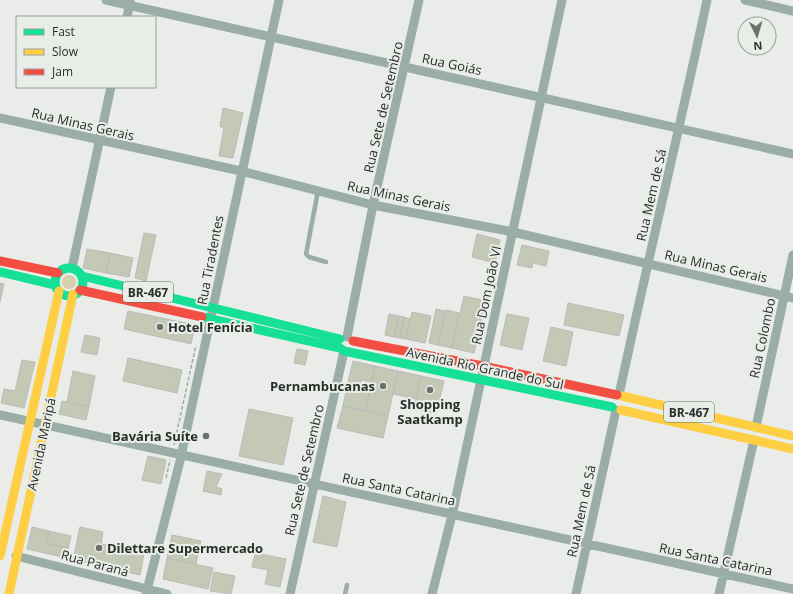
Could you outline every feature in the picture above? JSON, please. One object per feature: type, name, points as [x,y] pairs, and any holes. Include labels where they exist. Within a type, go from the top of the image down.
[{"type":"main road","points":[[0,261],[58,273]]},
{"type":"main road","points":[[57,288],[55,278],[58,273],[65,268],[72,268]]},
{"type":"main road","name":"Avenida Rio Grande do Sul","points":[[72,268],[78,271],[82,276],[213,308],[346,345],[480,379],[793,449]]},
{"type":"main road","name":"Avenida Rio Grande do Sul","points":[[0,272],[57,288],[64,295],[77,292],[211,320],[346,345],[484,366],[793,436]]},
{"type":"main road","points":[[77,292],[83,281],[82,276]]},
{"type":"main road","name":"Avenida Maripá","points":[[0,556],[14,496],[57,288]]},
{"type":"main road","name":"Avenida Maripá","points":[[9,594],[44,425],[77,292]]},
{"type":"main road","points":[[619,396],[626,402],[625,407],[616,409],[611,400],[619,396]]},
{"type":"main road","points":[[17,480],[25,485],[33,483]]},
{"type":"main road","points":[[14,496],[23,495],[29,500]]},
{"type":"street","name":"Rua Goiás","points":[[106,0],[130,3],[406,68],[793,154]]},
{"type":"street","name":"Rua Tiradentes","points":[[147,592],[181,454],[211,320],[241,171],[279,0]]},
{"type":"street","name":"Rua Sete de Setembro","points":[[290,594],[346,345],[374,205],[406,68],[419,0]]},
{"type":"street","name":"Rua Dom João VI","points":[[432,594],[452,514],[562,0]]},
{"type":"street","name":"Rua Mem de Sá","points":[[619,396],[647,264],[680,128],[706,0]]},
{"type":"street","points":[[745,0],[793,11]]},
{"type":"street","points":[[127,16],[130,3]]},
{"type":"street","points":[[72,268],[111,88]]},
{"type":"street","name":"Rua Minas Gerais","points":[[0,118],[241,171],[374,205],[513,232],[788,297]]},
{"type":"street","name":"Rua Colombo","points":[[756,427],[788,297],[793,255]]},
{"type":"street","name":"Rua Mem de Sá","points":[[576,594],[616,409]]},
{"type":"street","name":"Rua Santa Catarina","points":[[0,415],[29,424],[44,425],[181,454],[793,589]]},
{"type":"street","points":[[719,594],[754,440]]},
{"type":"street","name":"Rua Paraná","points":[[16,556],[147,592],[167,594]]},
{"type":"lane","points":[[318,191],[306,254],[309,257],[326,262]]},
{"type":"lane","points":[[345,594],[347,586]]},
{"type":"shaded area","points":[[69,275],[74,277],[76,282],[74,287],[69,289],[64,287],[62,282],[64,277]]},
{"type":"building","points":[[223,108],[243,113],[233,158],[219,156],[224,127],[220,127]]},
{"type":"building","points":[[144,233],[156,235],[146,281],[135,278]]},
{"type":"building","points":[[477,234],[500,240],[495,263],[472,257]]},
{"type":"building","points":[[522,245],[549,251],[546,266],[533,263],[532,268],[517,265]]},
{"type":"building","points":[[87,249],[110,253],[106,273],[83,268]]},
{"type":"building","points":[[110,253],[133,258],[129,277],[106,273]]},
{"type":"building","points":[[0,283],[4,284],[0,302]]},
{"type":"building","points":[[464,296],[486,301],[474,353],[452,348]]},
{"type":"building","points":[[568,303],[624,315],[619,336],[564,325]]},
{"type":"building","points":[[436,309],[445,311],[438,345],[429,343]]},
{"type":"building","points":[[446,310],[459,313],[452,348],[438,345]]},
{"type":"building","name":"Hotel Fenícia","points":[[128,311],[195,325],[191,344],[124,329]]},
{"type":"building","points":[[412,312],[431,316],[425,343],[406,339]]},
{"type":"building","points":[[389,314],[399,316],[394,337],[385,335]]},
{"type":"building","points":[[507,314],[529,318],[522,350],[500,345]]},
{"type":"building","points":[[399,316],[404,317],[400,338],[394,337]]},
{"type":"building","points":[[404,317],[410,319],[406,339],[400,338]]},
{"type":"building","points":[[551,327],[573,332],[566,366],[543,361]]},
{"type":"building","points":[[85,335],[100,338],[97,355],[81,352]]},
{"type":"building","points":[[297,349],[308,351],[305,365],[294,363]]},
{"type":"building","points":[[128,358],[182,370],[177,393],[123,381]]},
{"type":"building","points":[[22,360],[35,362],[24,408],[1,403],[4,389],[15,391]]},
{"type":"building","points":[[353,361],[375,366],[372,382],[361,380],[360,385],[348,382]]},
{"type":"building","name":"Pernambucanas","points":[[375,366],[398,371],[388,416],[365,411]]},
{"type":"building","points":[[73,371],[95,376],[89,407],[67,402]]},
{"type":"building","points":[[398,371],[421,376],[416,399],[393,394]]},
{"type":"building","name":"Shopping Saatkamp","points":[[421,376],[444,381],[436,414],[414,409]]},
{"type":"building","points":[[347,386],[370,391],[365,411],[343,406]]},
{"type":"building","points":[[62,401],[89,407],[86,420],[59,414]]},
{"type":"building","points":[[343,406],[388,416],[383,438],[337,428]]},
{"type":"building","points":[[249,409],[293,418],[283,465],[239,456]]},
{"type":"building","points":[[148,456],[166,460],[161,484],[142,480]]},
{"type":"building","points":[[207,471],[222,474],[216,487],[222,489],[221,495],[203,491]]},
{"type":"building","points":[[323,496],[346,502],[337,547],[313,542]]},
{"type":"building","points":[[32,527],[49,531],[46,543],[68,548],[68,551],[64,550],[62,557],[27,549]]},
{"type":"building","name":"Dilettare Supermercado","points":[[80,527],[103,532],[101,544],[144,553],[140,575],[73,560]]},
{"type":"building","points":[[49,531],[71,536],[68,548],[46,543]]},
{"type":"building","points":[[172,535],[201,541],[196,564],[167,558]]},
{"type":"building","points":[[255,553],[286,559],[280,587],[265,584],[268,570],[252,567]]},
{"type":"building","points":[[167,558],[213,568],[208,589],[163,579]]},
{"type":"building","points":[[214,572],[235,576],[231,594],[210,591]]},
{"type":"traffic: fast","points":[[69,268],[79,272],[83,282],[79,292],[69,296],[59,292],[55,282],[59,272],[69,268]]},
{"type":"traffic: fast","points":[[0,272],[55,285]]},
{"type":"traffic: fast","points":[[82,276],[340,339]]},
{"type":"traffic: fast","points":[[202,317],[340,348],[344,351],[612,407]]},
{"type":"traffic: slow","points":[[0,556],[59,291]]},
{"type":"traffic: slow","points":[[9,594],[73,294]]},
{"type":"traffic: slow","points":[[622,396],[793,436]]},
{"type":"traffic: slow","points":[[621,410],[793,449]]},
{"type":"traffic: jam","points":[[0,261],[58,273]]},
{"type":"traffic: jam","points":[[80,290],[202,317]]},
{"type":"traffic: jam","points":[[353,341],[483,366],[617,395]]},
{"type":"place","name":"Hotel Fenícia","points":[[160,327]]},
{"type":"place","name":"Pernambucanas","points":[[383,386]]},
{"type":"place","name":"Shopping Saatkamp","points":[[430,390]]},
{"type":"place","name":"Bavária Suíte","points":[[206,436]]},
{"type":"place","name":"Dilettare Supermercado","points":[[99,548]]}]
